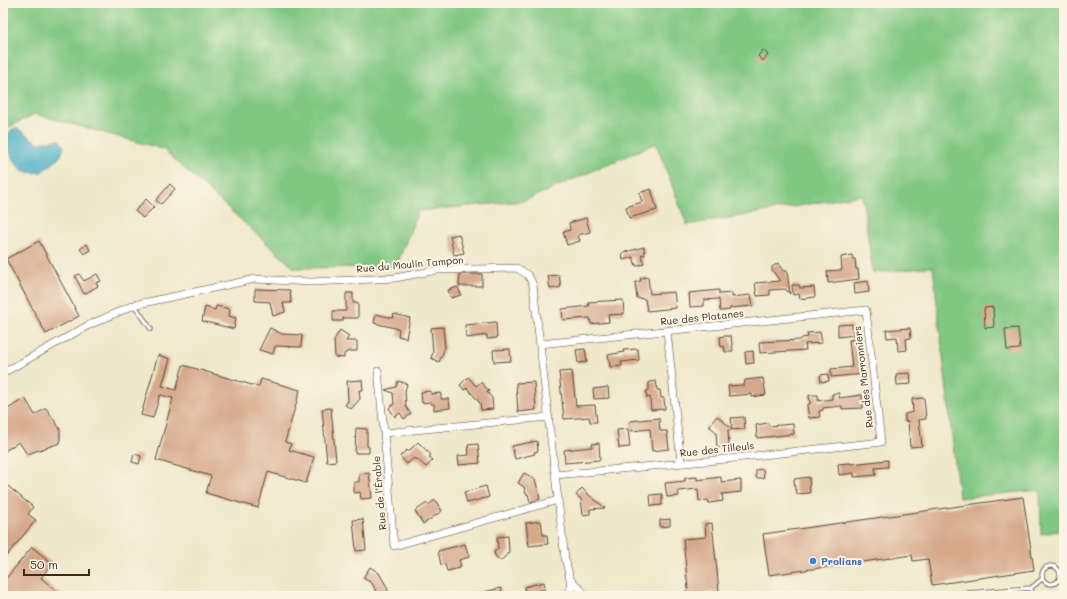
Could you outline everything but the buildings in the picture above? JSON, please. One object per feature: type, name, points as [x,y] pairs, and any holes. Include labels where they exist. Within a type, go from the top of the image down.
[{"type":"street","name":"Rue du Moulin Tampon","points":[[3,373],[87,326],[134,305],[255,279],[311,282],[395,278],[437,270],[517,268],[528,275],[533,285],[565,558],[570,579],[571,596]]},
{"type":"street","name":"Rue des Platanes","points":[[540,344],[866,310]]},
{"type":"street","name":"Rue des Marronniers","points":[[866,310],[881,442]]},
{"type":"street","points":[[667,331],[681,463]]},
{"type":"street","points":[[378,371],[384,433],[548,417]]},
{"type":"street","name":"Rue de l’Érable","points":[[384,433],[394,546],[558,500]]},
{"type":"street","name":"Rue des Tilleuls","points":[[555,475],[881,442]]},
{"type":"street","points":[[570,579],[587,596]]},
{"type":"lane","points":[[134,305],[151,329]]},
{"type":"lane","points":[[1055,566],[1059,570],[1059,580],[1054,584],[1047,583],[1042,579],[1042,572],[1045,567],[1055,566]]},
{"type":"lane","points":[[928,596],[1031,588],[1042,579]]},
{"type":"lane","points":[[1031,588],[1032,596]]},
{"type":"lane","points":[[852,596],[857,594],[863,596]]},
{"type":"green space","points":[[3,3],[1064,3],[1064,530],[1041,534],[1040,490],[959,498],[933,267],[873,273],[862,195],[687,225],[656,143],[524,201],[418,211],[396,267],[294,268],[163,149],[35,114],[3,130]]},
{"type":"water","points":[[16,128],[38,143],[59,140],[64,146],[61,155],[40,173],[23,170],[13,159],[6,139],[12,129]]},
{"type":"place","name":"Prolians","points":[[813,561]]}]
